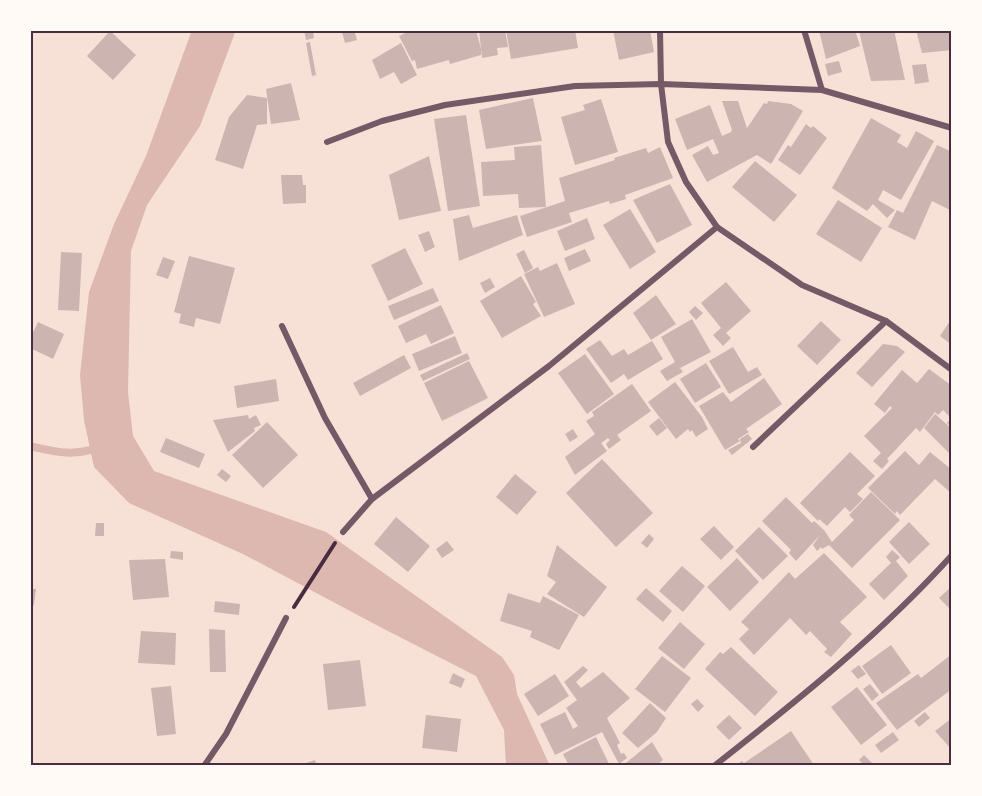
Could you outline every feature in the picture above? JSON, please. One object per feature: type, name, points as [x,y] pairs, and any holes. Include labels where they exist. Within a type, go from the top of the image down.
[{"type":"street","points":[[660,30],[661,84],[668,141],[686,182],[717,227],[802,285],[886,321],[952,370]]},
{"type":"street","points":[[804,30],[822,90]]},
{"type":"street","points":[[327,142],[382,121],[445,105],[575,86],[661,84],[822,90],[952,128]]},
{"type":"street","points":[[341,534],[372,499],[549,366],[717,227]]},
{"type":"street","points":[[753,447],[886,321]]},
{"type":"street","points":[[282,326],[325,418],[372,499]]},
{"type":"street","points":[[714,766],[825,679],[923,587],[952,555]]},
{"type":"street","points":[[204,766],[226,734],[286,618]]},
{"type":"path","points":[[303,593],[341,534]]},
{"type":"shaded area","points":[[192,30],[236,30],[200,126],[147,205],[131,251],[128,392],[133,436],[154,471],[326,532],[502,657],[514,675],[517,694],[550,766],[506,766],[504,730],[476,676],[243,554],[129,503],[94,467],[84,420],[80,375],[89,292],[114,224],[146,156]]},
{"type":"building","points":[[304,30],[313,30],[314,38],[306,40]]},
{"type":"building","points":[[354,30],[357,40],[345,43],[342,32]]},
{"type":"building","points":[[412,30],[476,30],[481,55],[450,64],[449,60],[417,69],[415,60],[412,61],[399,36]]},
{"type":"building","points":[[479,30],[505,30],[508,47],[497,48],[498,55],[482,58]]},
{"type":"building","points":[[506,30],[575,30],[578,48],[511,59]]},
{"type":"building","points":[[613,30],[650,30],[654,52],[619,60]]},
{"type":"building","points":[[819,30],[855,30],[860,46],[826,59]]},
{"type":"building","points":[[894,30],[905,80],[871,81],[859,31]]},
{"type":"building","points":[[916,30],[952,30],[952,50],[922,53]]},
{"type":"building","points":[[110,31],[136,55],[113,80],[87,56]]},
{"type":"building","points":[[310,42],[316,75],[312,76],[306,43]]},
{"type":"building","points":[[401,43],[417,75],[401,84],[394,72],[380,79],[372,60]]},
{"type":"building","points":[[839,61],[842,72],[828,76],[825,64]]},
{"type":"building","points":[[926,64],[929,82],[915,84],[912,65]]},
{"type":"building","points":[[291,83],[300,120],[271,124],[266,89]]},
{"type":"building","points":[[247,95],[267,98],[267,124],[257,125],[243,169],[215,160],[229,117]]},
{"type":"building","points":[[533,98],[542,141],[486,149],[479,110]]},
{"type":"building","points":[[601,99],[618,152],[575,165],[561,117],[585,110],[583,105]]},
{"type":"building","points":[[722,101],[738,101],[747,128],[764,103],[767,104],[768,101],[791,104],[803,111],[771,164],[757,155],[707,182],[692,155],[708,146],[713,155],[719,153],[713,139],[687,150],[675,119],[710,105],[722,136],[732,130]]},
{"type":"building","points":[[466,115],[480,206],[448,211],[434,119]]},
{"type":"building","points":[[871,118],[901,135],[897,142],[907,148],[916,131],[934,141],[901,200],[883,190],[878,200],[895,210],[887,218],[873,204],[867,211],[832,188]]},
{"type":"building","points":[[806,124],[811,128],[813,126],[827,138],[800,175],[778,160],[788,145],[791,147]]},
{"type":"building","points":[[541,145],[546,207],[519,208],[518,194],[483,196],[481,162],[515,160],[514,147]]},
{"type":"building","points":[[937,145],[952,152],[952,211],[932,201],[915,240],[888,227],[897,210],[903,213]]},
{"type":"building","points":[[660,147],[673,178],[625,195],[626,199],[610,204],[609,201],[569,213],[572,222],[527,237],[520,216],[565,201],[559,178],[646,148],[648,153]]},
{"type":"building","points":[[429,156],[441,211],[399,220],[389,175]]},
{"type":"building","points":[[755,161],[797,195],[774,222],[732,187]]},
{"type":"building","points":[[281,175],[302,175],[303,185],[306,185],[306,203],[283,204]]},
{"type":"building","points":[[670,184],[692,225],[657,243],[633,200]]},
{"type":"building","points":[[838,200],[882,228],[861,262],[816,234]]},
{"type":"building","points":[[630,209],[656,252],[630,269],[603,225]]},
{"type":"building","points":[[469,215],[473,228],[517,215],[523,235],[459,261],[453,219]]},
{"type":"building","points":[[587,218],[595,239],[565,251],[557,231]]},
{"type":"building","points":[[429,231],[435,247],[425,252],[418,235]]},
{"type":"building","points":[[405,248],[423,284],[388,301],[371,265]]},
{"type":"building","points":[[585,249],[591,261],[569,271],[564,258]]},
{"type":"building","points":[[524,250],[533,268],[525,273],[516,254]]},
{"type":"building","points":[[61,252],[82,253],[79,311],[58,310]]},
{"type":"building","points":[[189,256],[235,268],[220,324],[196,318],[194,327],[179,323],[181,314],[174,312]]},
{"type":"building","points":[[163,257],[175,261],[168,279],[156,275]]},
{"type":"building","points":[[557,263],[575,304],[544,317],[524,274],[538,267],[540,271]]},
{"type":"building","points":[[521,276],[541,316],[502,338],[480,301]]},
{"type":"building","points":[[490,278],[495,287],[485,293],[480,283]]},
{"type":"building","points":[[726,282],[751,311],[726,333],[731,338],[723,346],[713,335],[721,328],[701,303]]},
{"type":"building","points":[[433,288],[439,301],[394,320],[388,306]]},
{"type":"building","points":[[656,295],[676,324],[651,340],[633,313]]},
{"type":"building","points":[[441,305],[454,333],[431,344],[426,334],[406,343],[398,326]]},
{"type":"building","points":[[695,306],[703,313],[696,320],[689,312]]},
{"type":"building","points":[[952,318],[952,345],[940,336]]},
{"type":"building","points":[[692,319],[711,352],[680,368],[683,372],[667,381],[660,371],[675,362],[661,337]]},
{"type":"building","points":[[821,321],[841,340],[817,365],[797,346]]},
{"type":"building","points":[[38,322],[64,334],[53,359],[30,348],[30,339]]},
{"type":"building","points":[[455,336],[462,353],[419,371],[412,354]]},
{"type":"building","points":[[600,340],[612,356],[624,349],[628,355],[652,341],[663,359],[628,380],[624,374],[611,383],[586,349]]},
{"type":"building","points":[[883,344],[897,346],[905,352],[872,387],[856,373]]},
{"type":"building","points":[[733,347],[748,372],[757,367],[762,375],[729,394],[709,361]]},
{"type":"building","points":[[467,353],[470,359],[423,381],[420,375]]},
{"type":"building","points":[[585,354],[614,394],[587,414],[558,373]]},
{"type":"building","points":[[404,355],[411,368],[360,396],[353,383]]},
{"type":"building","points":[[469,361],[488,398],[442,421],[424,383]]},
{"type":"building","points":[[706,363],[721,387],[695,403],[680,379]]},
{"type":"building","points":[[929,369],[952,386],[952,428],[947,423],[951,418],[943,410],[938,415],[935,412],[920,432],[916,428],[887,459],[889,461],[882,469],[873,461],[881,453],[864,436],[892,408],[890,406],[885,413],[874,404],[902,370],[917,383]]},
{"type":"building","points":[[764,378],[782,404],[746,429],[749,432],[738,439],[740,441],[725,450],[699,406],[723,392],[731,402]]},
{"type":"building","points":[[276,379],[279,401],[237,408],[234,386]]},
{"type":"building","points":[[675,382],[702,417],[708,429],[696,437],[692,430],[690,432],[688,429],[676,439],[648,402]]},
{"type":"building","points":[[632,384],[651,411],[617,435],[621,440],[609,449],[606,444],[610,440],[608,438],[601,443],[607,451],[575,475],[565,457],[595,434],[586,421],[594,416],[592,412]]},
{"type":"building","points":[[935,414],[952,429],[952,456],[924,428]]},
{"type":"building","points":[[248,415],[249,419],[256,415],[261,425],[254,428],[255,431],[228,452],[213,420]]},
{"type":"building","points":[[659,418],[667,428],[657,436],[649,426]]},
{"type":"building","points":[[267,422],[298,455],[263,488],[232,455]]},
{"type":"building","points":[[573,429],[578,437],[570,442],[565,434]]},
{"type":"building","points":[[748,434],[752,439],[732,455],[728,450],[741,443],[740,439]]},
{"type":"building","points":[[166,438],[205,454],[199,468],[160,452]]},
{"type":"building","points":[[905,451],[919,465],[930,452],[952,470],[952,494],[935,479],[900,515],[897,511],[895,514],[868,488]]},
{"type":"building","points":[[850,452],[875,476],[857,494],[863,499],[850,512],[845,507],[827,526],[819,519],[818,521],[800,503]]},
{"type":"building","points":[[602,459],[653,513],[616,547],[566,493]]},
{"type":"building","points":[[222,469],[231,476],[226,482],[217,475]]},
{"type":"building","points":[[515,474],[537,492],[517,515],[496,497]]},
{"type":"building","points":[[871,492],[900,520],[852,568],[829,545],[817,551],[813,545],[820,535],[796,561],[789,553],[791,550],[762,521],[786,497],[812,523],[814,521],[824,530],[832,542],[854,520],[849,515]]},
{"type":"building","points":[[396,517],[430,546],[408,572],[374,544]]},
{"type":"building","points":[[909,522],[930,544],[909,564],[889,542]]},
{"type":"building","points":[[96,523],[104,523],[104,536],[95,536]]},
{"type":"building","points":[[714,526],[734,547],[721,560],[700,539]]},
{"type":"building","points":[[759,527],[788,556],[763,580],[735,551]]},
{"type":"building","points":[[649,534],[654,539],[647,548],[641,543]]},
{"type":"building","points":[[447,541],[454,550],[442,558],[436,549]]},
{"type":"building","points":[[557,545],[607,587],[584,617],[547,594],[556,582],[547,576]]},
{"type":"building","points":[[892,550],[900,557],[896,561],[908,576],[884,600],[869,584],[891,563],[886,557]]},
{"type":"building","points":[[171,551],[183,552],[183,560],[170,558]]},
{"type":"building","points":[[824,553],[867,597],[840,622],[852,634],[831,657],[824,652],[827,649],[810,631],[806,635],[790,618],[754,655],[739,639],[749,629],[741,622],[789,572],[795,579]]},
{"type":"building","points":[[737,558],[759,582],[730,611],[707,587]]},
{"type":"building","points":[[165,559],[169,597],[133,600],[129,560]]},
{"type":"building","points":[[682,566],[705,586],[683,612],[659,591]]},
{"type":"building","points":[[952,586],[952,611],[939,598]]},
{"type":"building","points":[[646,588],[672,611],[663,622],[636,599]]},
{"type":"building","points":[[30,589],[36,589],[31,613]]},
{"type":"building","points":[[508,593],[540,603],[543,596],[579,615],[559,650],[530,637],[532,631],[500,621]]},
{"type":"building","points":[[215,601],[240,604],[239,615],[214,612]]},
{"type":"building","points":[[680,622],[705,644],[684,669],[658,648]]},
{"type":"building","points":[[209,629],[225,630],[226,672],[210,672]]},
{"type":"building","points":[[141,631],[176,633],[175,665],[138,663]]},
{"type":"building","points":[[891,645],[911,673],[882,694],[862,666]]},
{"type":"building","points":[[731,647],[778,692],[755,716],[705,669],[720,652],[723,654]]},
{"type":"building","points":[[952,654],[952,689],[897,730],[876,703],[918,674],[921,678]]},
{"type":"building","points":[[662,656],[691,678],[665,712],[635,689]]},
{"type":"building","points":[[360,660],[366,706],[328,710],[323,664]]},
{"type":"building","points":[[859,665],[866,674],[858,679],[851,671]]},
{"type":"building","points":[[583,666],[588,670],[576,682],[581,688],[603,672],[630,698],[607,718],[620,743],[617,745],[621,754],[624,753],[627,758],[619,764],[602,732],[555,755],[540,724],[565,712],[573,729],[578,726],[566,708],[577,700],[564,682]]},
{"type":"building","points":[[453,673],[465,679],[461,688],[449,683]]},
{"type":"building","points":[[555,674],[569,696],[538,716],[524,694]]},
{"type":"building","points":[[870,684],[879,695],[872,701],[863,689]]},
{"type":"building","points":[[171,686],[176,734],[157,736],[151,688]]},
{"type":"building","points":[[857,687],[887,725],[861,745],[831,707]]},
{"type":"building","points":[[697,699],[704,706],[698,712],[691,704]]},
{"type":"building","points":[[650,703],[666,718],[657,732],[638,748],[622,733]]},
{"type":"building","points":[[925,712],[930,718],[919,727],[914,721]]},
{"type":"building","points":[[426,715],[461,719],[457,752],[422,748]]},
{"type":"building","points":[[729,715],[742,728],[729,740],[716,727]]},
{"type":"building","points":[[952,718],[952,750],[935,731]]},
{"type":"building","points":[[791,731],[814,765],[817,763],[819,766],[735,766],[742,761],[744,763]]},
{"type":"building","points":[[893,732],[899,740],[881,753],[875,745]]},
{"type":"building","points":[[596,737],[610,766],[569,766],[563,754]]},
{"type":"building","points":[[652,742],[663,760],[656,766],[622,766]]},
{"type":"building","points":[[864,755],[875,766],[865,766],[859,760]]},
{"type":"building","points":[[315,760],[317,766],[297,766]]},
{"type":"waterway","points":[[30,446],[73,453],[100,447]]}]
